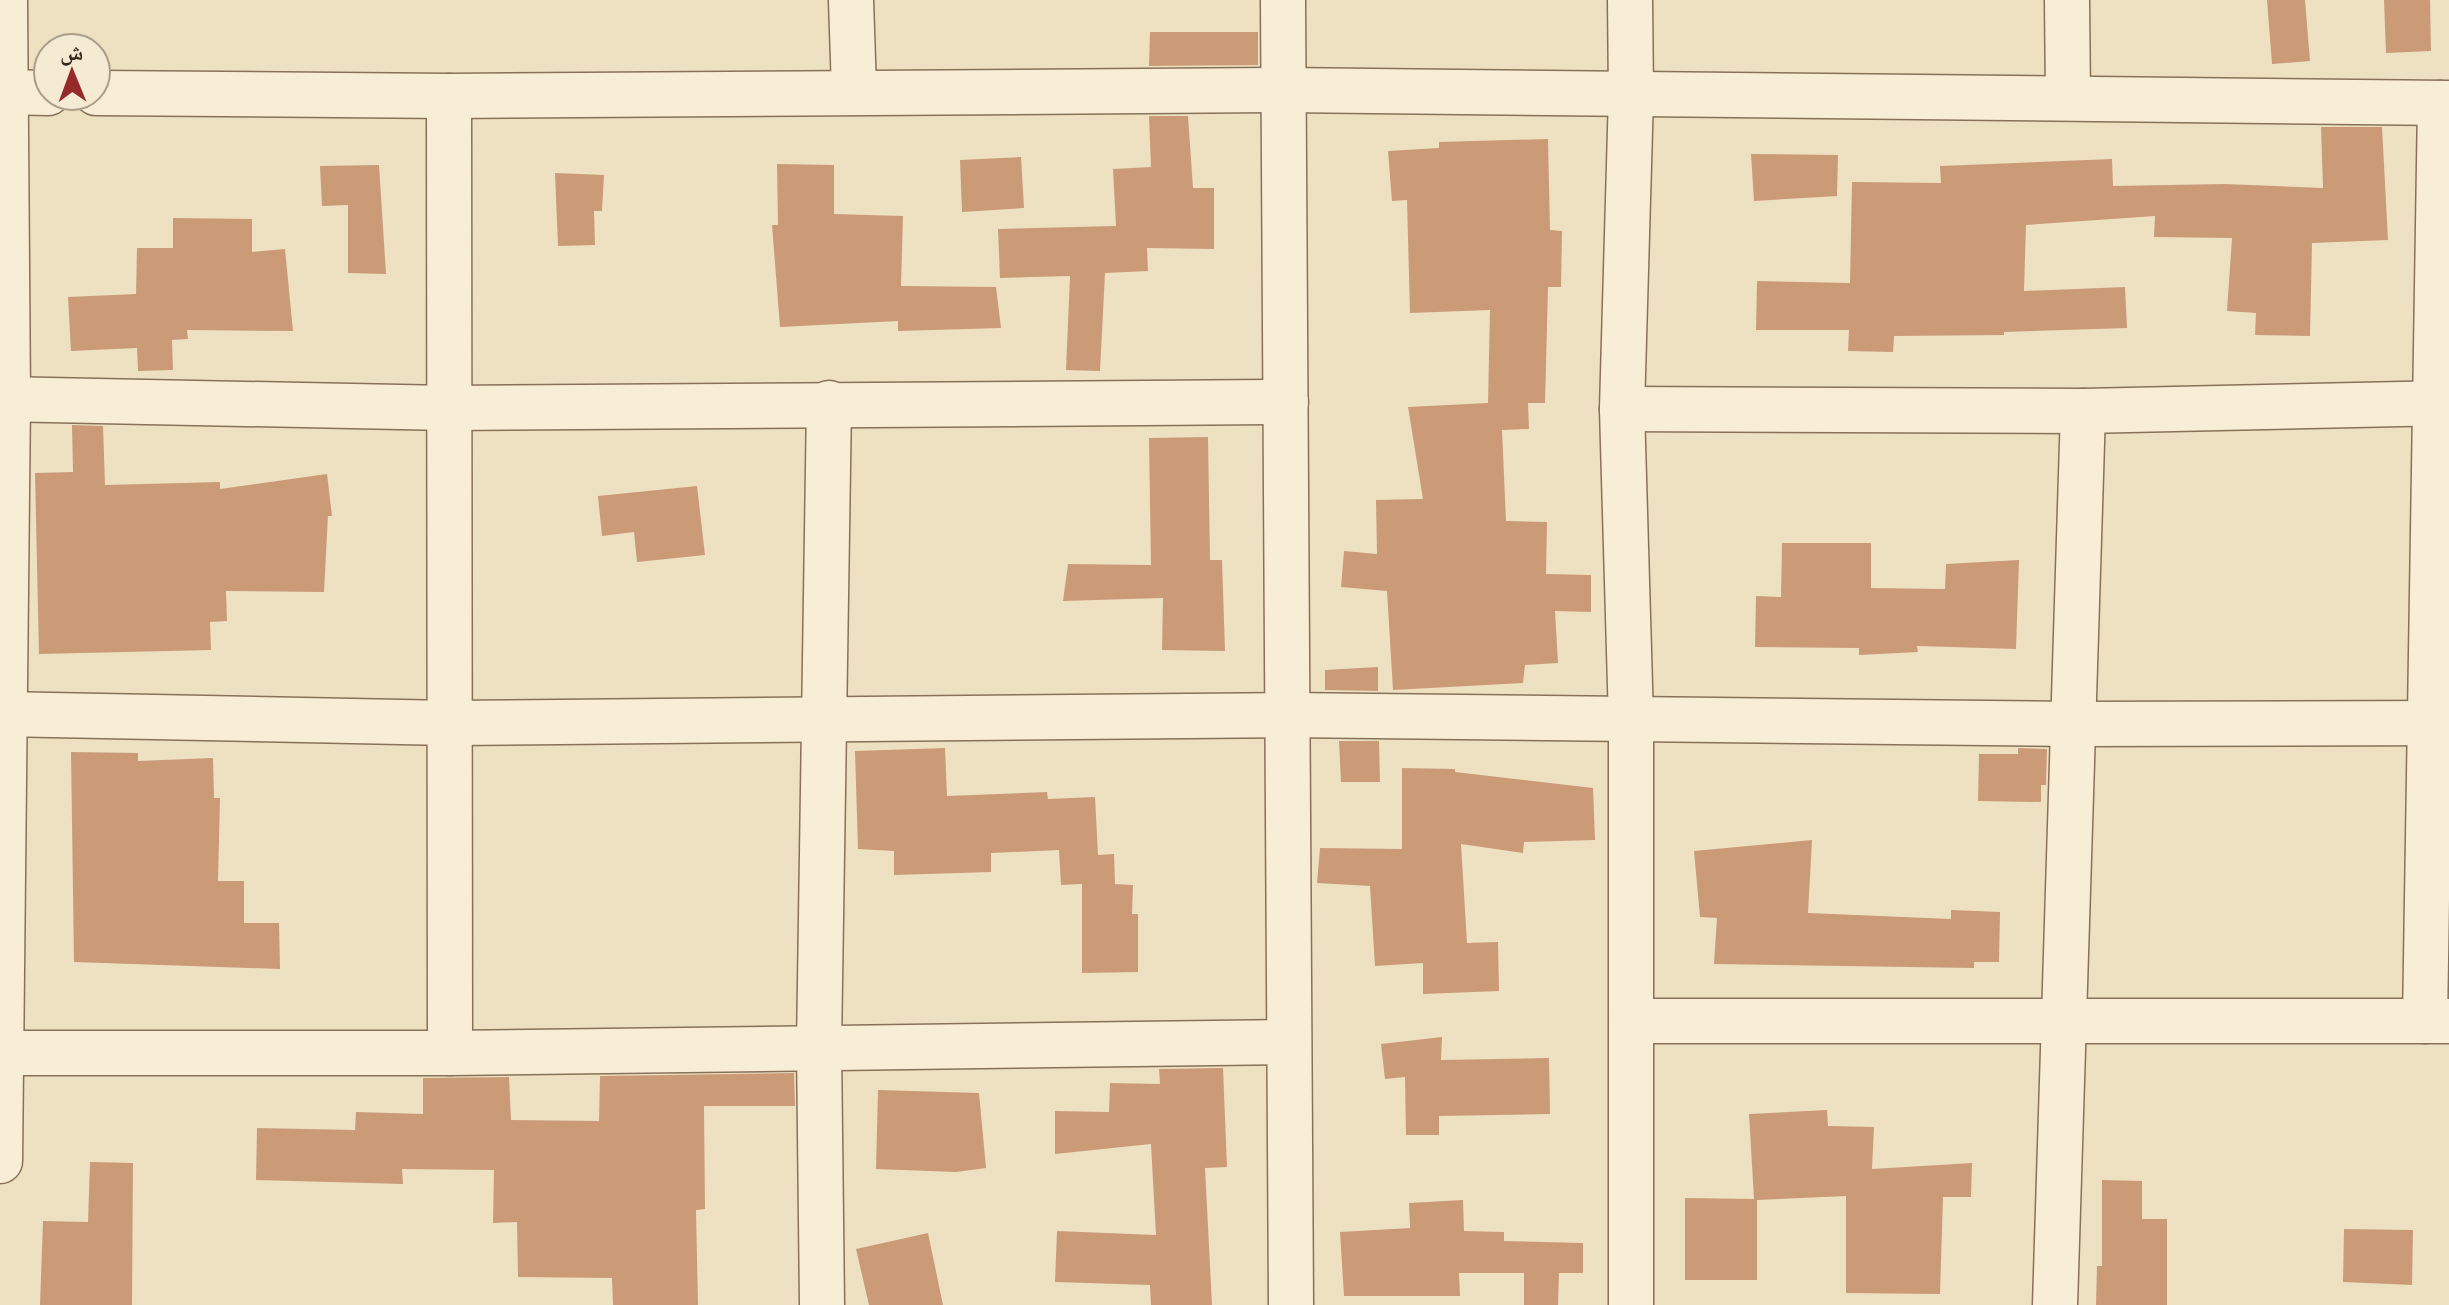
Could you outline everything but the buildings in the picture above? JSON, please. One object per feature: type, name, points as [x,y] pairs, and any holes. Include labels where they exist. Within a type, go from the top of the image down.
[{"type":"street","points":[[0,1161],[4,399],[18,92],[5,0]]},
{"type":"street","points":[[851,0],[854,90]]},
{"type":"street","points":[[1283,0],[1291,1305]]},
{"type":"street","points":[[1630,0],[1631,95],[1622,409],[1631,720],[1631,1305]]},
{"type":"street","points":[[2067,0],[2068,98]]},
{"type":"street","points":[[112,93],[449,96],[854,90],[1284,90],[2445,103],[2437,1021],[1632,1021]]},
{"type":"street","points":[[449,96],[450,1053]]},
{"type":"street","points":[[4,399],[449,408],[1286,402]]},
{"type":"street","points":[[822,1305],[819,1047],[829,403]]},
{"type":"street","points":[[1622,409],[2083,411],[2443,403]]},
{"type":"street","points":[[2055,1305],[2083,411]]},
{"type":"street","points":[[3,714],[450,723],[1287,715],[2071,724],[2440,723]]},
{"type":"street","points":[[2,1053],[450,1053],[1288,1042]]}]
